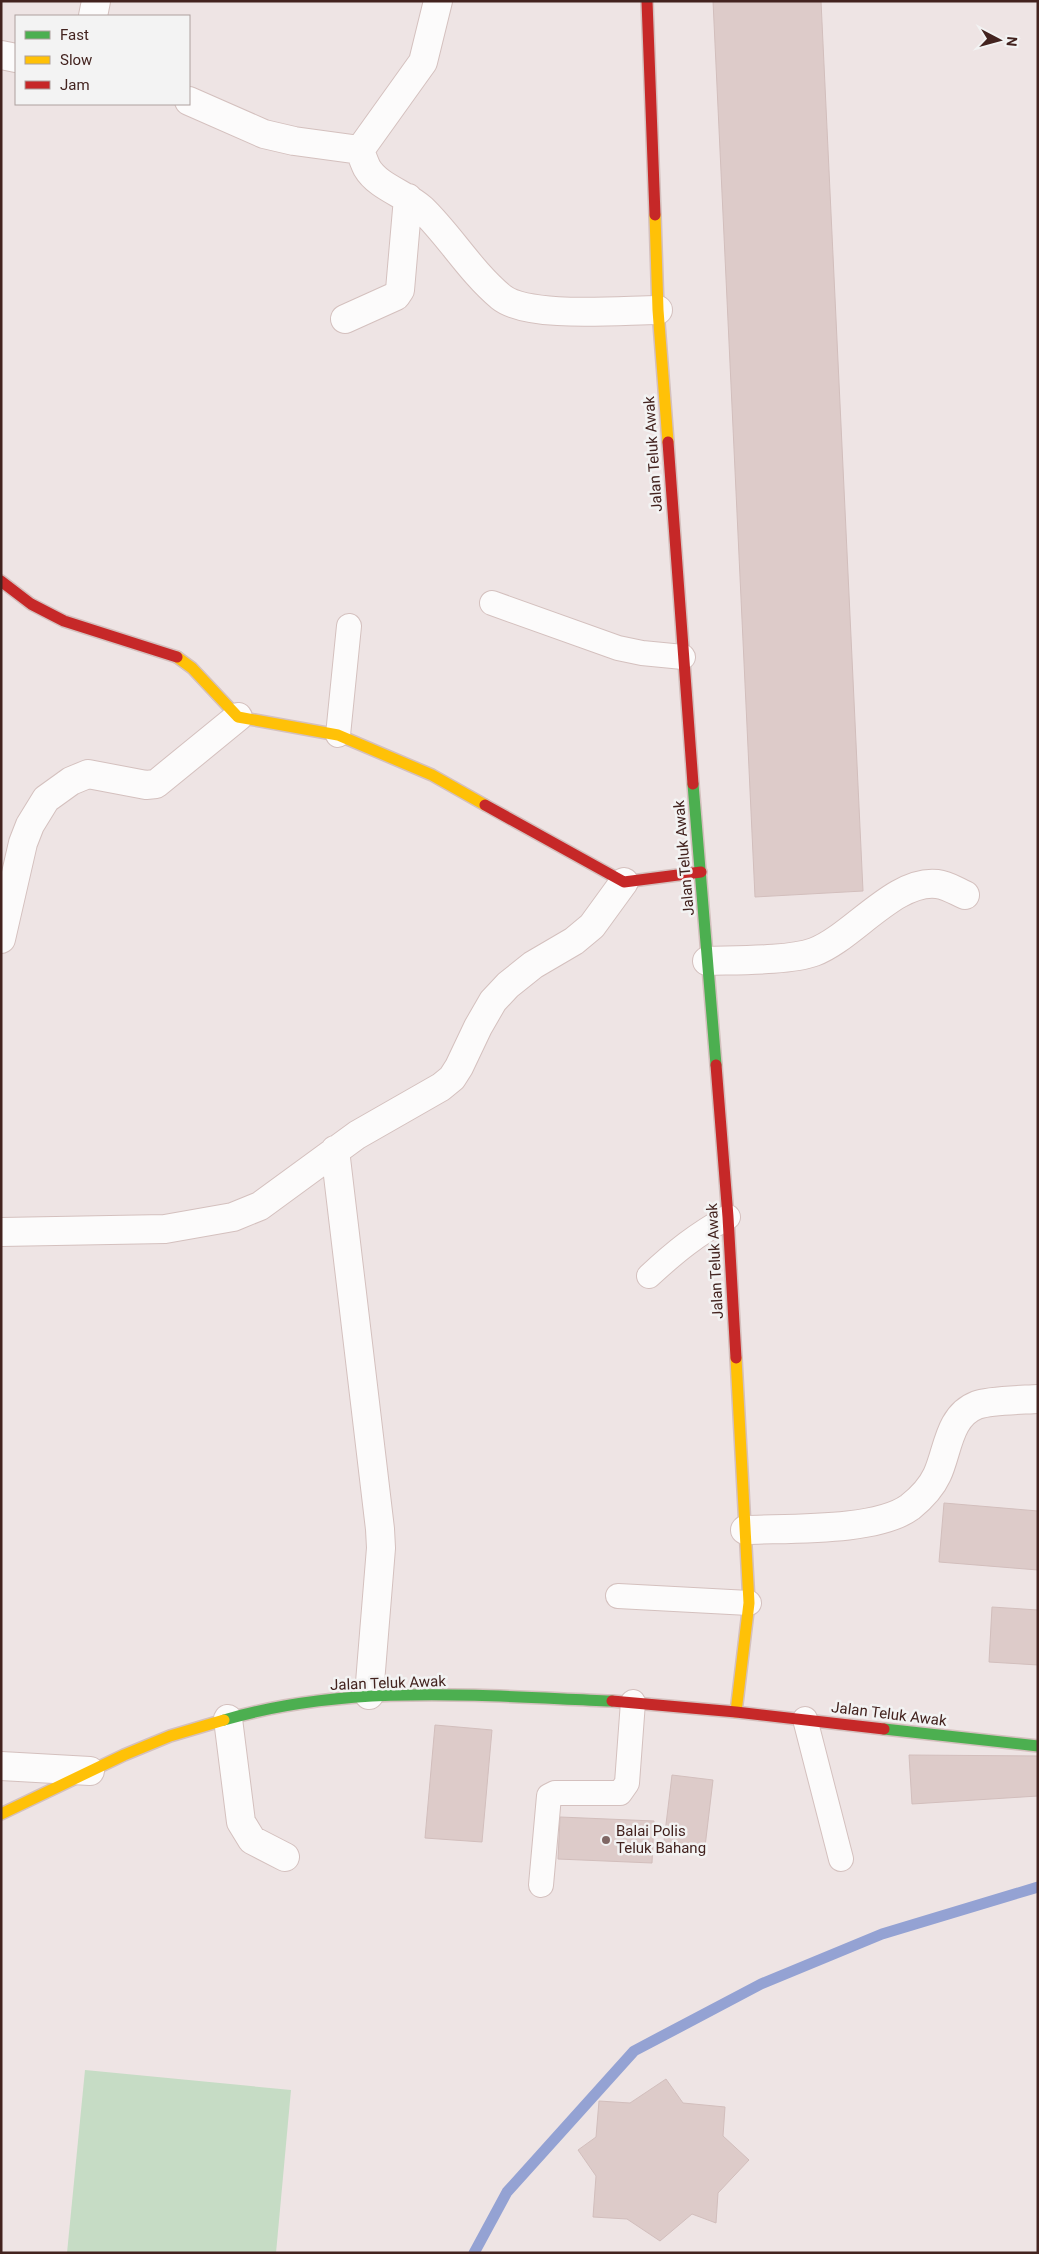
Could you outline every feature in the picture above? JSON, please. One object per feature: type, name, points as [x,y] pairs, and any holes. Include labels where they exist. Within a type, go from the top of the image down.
[{"type":"street","points":[[93,15],[96,1]]},
{"type":"street","points":[[360,150],[424,62],[438,1]]},
{"type":"street","name":"Jalan Teluk Awak","points":[[647,1],[658,310],[683,657],[728,1217],[749,1603],[736,1712]]},
{"type":"street","points":[[1,55],[15,58]]},
{"type":"street","points":[[190,101],[264,134],[294,141],[360,150]]},
{"type":"street","points":[[360,150],[368,169],[374,176],[408,198],[429,216],[469,265],[502,298],[518,305],[536,309],[658,310]]},
{"type":"street","points":[[345,319],[396,296],[400,290],[408,198]]},
{"type":"street","points":[[1,581],[13,593],[35,608],[82,628],[180,658],[192,668],[238,717],[338,735],[432,775],[624,882],[701,872]]},
{"type":"street","points":[[1,939],[23,843],[30,824],[46,799],[71,781],[88,774],[146,785],[156,784],[238,717]]},
{"type":"street","points":[[1,1232],[164,1229],[233,1217],[260,1206],[357,1135],[441,1087],[452,1078],[493,1001],[508,985],[533,965],[574,941],[592,926],[624,882]]},
{"type":"street","points":[[707,961],[811,953],[837,940],[862,919],[892,899],[916,887],[928,884],[946,886],[965,896]]},
{"type":"street","points":[[335,1150],[380,1529],[381,1548],[369,1695]]},
{"type":"street","points":[[745,1530],[854,1525],[890,1518],[909,1508],[925,1493],[936,1477],[942,1463],[948,1439],[958,1421],[966,1412],[977,1405],[1038,1399]]},
{"type":"street","name":"Jalan Teluk Awak","points":[[1,1814],[90,1770],[170,1736],[228,1719],[290,1705],[369,1695],[428,1694],[633,1702],[1038,1746]]},
{"type":"street","points":[[228,1719],[241,1822],[252,1840],[285,1857]]},
{"type":"street","points":[[1,1766],[90,1770]]},
{"type":"lane","points":[[492,603],[618,648],[642,653],[683,657]]},
{"type":"lane","points":[[338,735],[349,626]]},
{"type":"lane","points":[[649,1276],[679,1247],[728,1217]]},
{"type":"lane","points":[[618,1596],[749,1603]]},
{"type":"lane","points":[[541,1885],[549,1796],[555,1793],[620,1793],[623,1791],[627,1784],[633,1702]]},
{"type":"lane","points":[[805,1720],[841,1859]]},
{"type":"green space","points":[[85,2070],[291,2090],[276,2253],[67,2253]]},
{"type":"building","points":[[713,1],[821,1],[863,891],[755,897]]},
{"type":"building","points":[[944,1503],[1038,1511],[1038,1570],[939,1562]]},
{"type":"building","points":[[992,1607],[1038,1610],[1038,1665],[989,1662]]},
{"type":"building","points":[[435,1725],[492,1730],[482,1842],[425,1838]]},
{"type":"building","points":[[909,1755],[1038,1756],[1038,1796],[912,1804]]},
{"type":"building","points":[[672,1775],[713,1780],[704,1855],[663,1849]]},
{"type":"building","name":"Balai Polis Teluk Bahang","points":[[560,1817],[654,1821],[652,1863],[558,1859]]},
{"type":"building","points":[[666,2079],[683,2103],[725,2107],[723,2136],[749,2160],[718,2193],[716,2223],[692,2214],[660,2241],[627,2219],[593,2217],[596,2176],[578,2150],[596,2137],[599,2101],[630,2103]]},
{"type":"waterway","points":[[474,2253],[507,2192],[634,2051],[761,1984],[882,1934],[1038,1887]]},
{"type":"traffic: fast","points":[[693,784],[716,1065]]},
{"type":"traffic: fast","points":[[224,1720],[272,1708],[369,1696],[466,1695],[612,1701]]},
{"type":"traffic: fast","points":[[884,1729],[1038,1746]]},
{"type":"traffic: slow","points":[[655,215],[658,310],[668,442]]},
{"type":"traffic: slow","points":[[177,657],[192,668],[238,717],[338,735],[432,775],[485,805]]},
{"type":"traffic: slow","points":[[736,1358],[749,1603],[736,1712]]},
{"type":"traffic: slow","points":[[1,1814],[124,1755],[170,1736],[224,1720]]},
{"type":"traffic: jam","points":[[647,1],[655,215]]},
{"type":"traffic: jam","points":[[668,442],[693,784]]},
{"type":"traffic: jam","points":[[1,581],[31,604],[64,621],[177,657]]},
{"type":"traffic: jam","points":[[485,805],[624,882],[701,872]]},
{"type":"traffic: jam","points":[[716,1065],[728,1217],[736,1358]]},
{"type":"traffic: jam","points":[[612,1701],[736,1712],[884,1729]]},
{"type":"place","name":"Balai Polis Teluk Bahang","points":[[606,1840]]}]
